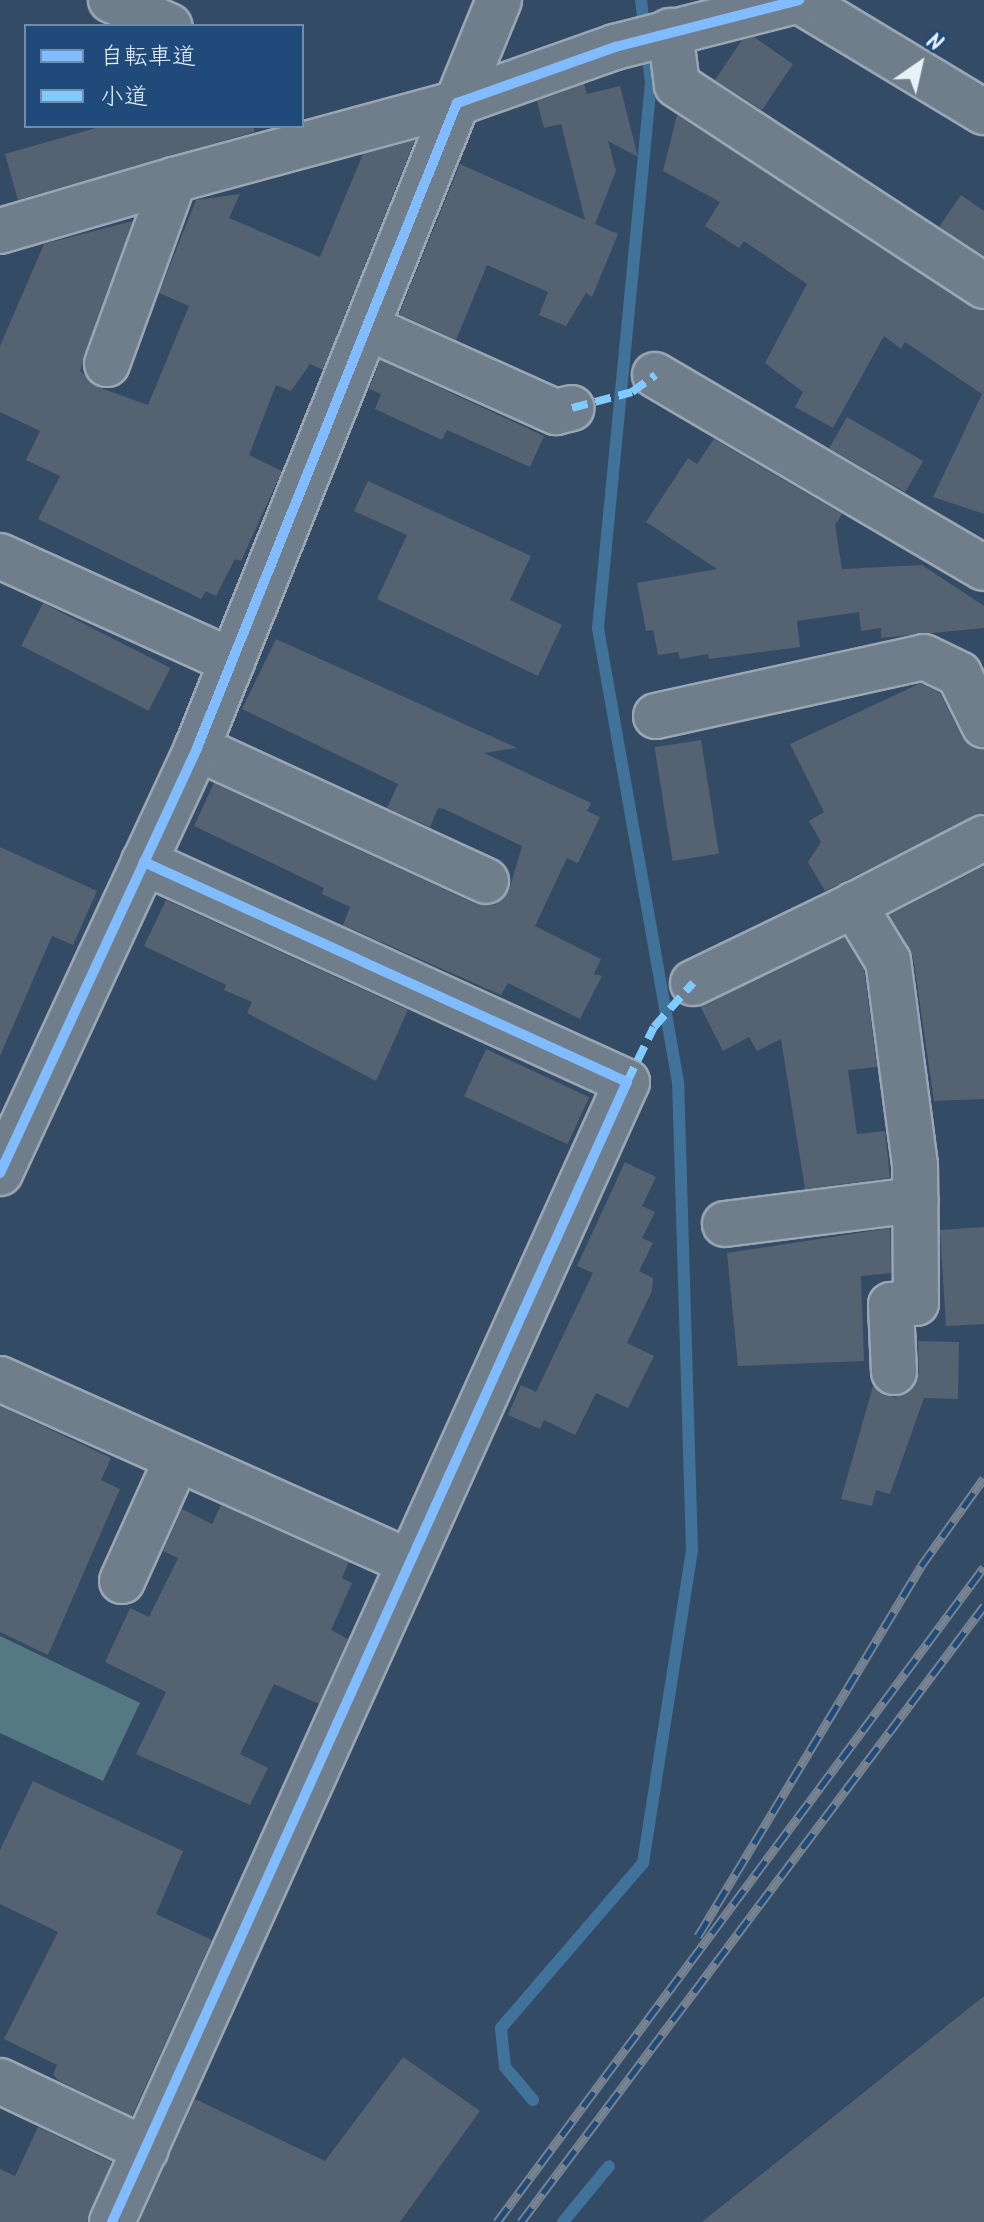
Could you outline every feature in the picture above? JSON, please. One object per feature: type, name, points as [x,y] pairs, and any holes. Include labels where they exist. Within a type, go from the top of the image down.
[{"type":"street","points":[[111,0],[165,24]]},
{"type":"street","points":[[0,1173],[11,1121],[144,862],[197,748],[371,329],[499,0]]},
{"type":"street","points":[[0,231],[457,103],[615,47],[670,31],[799,0],[984,112]]},
{"type":"street","points":[[670,31],[677,85],[984,286]]},
{"type":"street","points":[[107,364],[174,180]]},
{"type":"street","points":[[371,329],[556,412],[572,408]]},
{"type":"street","points":[[655,375],[984,568]]},
{"type":"street","points":[[0,556],[232,661]]},
{"type":"street","points":[[656,716],[924,657],[959,674],[984,725]]},
{"type":"street","points":[[197,748],[486,881]]},
{"type":"street","points":[[693,983],[984,838]]},
{"type":"street","points":[[112,2222],[627,1082],[144,862]]},
{"type":"street","points":[[854,905],[888,961],[915,1200],[916,1303],[891,1305],[894,1372]]},
{"type":"street","points":[[725,1224],[915,1200]]},
{"type":"street","points":[[0,1379],[410,1562]]},
{"type":"street","points":[[122,1581],[177,1459]]},
{"type":"street","points":[[0,2081],[146,2150]]},
{"type":"green space","points":[[0,1636],[140,1703],[103,1781],[0,1733]]},
{"type":"building","points":[[754,37],[793,64],[762,110],[715,80],[742,40]]},
{"type":"building","points":[[584,84],[587,94],[620,86],[638,157],[608,141],[616,171],[595,224],[618,234],[592,297],[586,293],[566,326],[539,315],[548,292],[487,265],[456,340],[399,314],[460,164],[585,220],[561,124],[544,128],[537,101]]},
{"type":"building","points":[[677,115],[984,311],[984,514],[933,497],[982,394],[905,342],[901,349],[884,336],[833,428],[795,407],[803,392],[765,363],[807,284],[744,241],[739,248],[705,226],[720,202],[663,171]]},
{"type":"building","points":[[96,128],[254,128],[254,132],[18,200],[5,154]]},
{"type":"building","points":[[415,140],[323,370],[310,364],[291,391],[276,385],[249,455],[282,471],[241,561],[235,559],[216,596],[206,591],[201,599],[38,519],[60,476],[26,460],[40,431],[0,412],[0,346],[44,244],[133,221],[80,371],[98,387],[148,405],[189,306],[159,293],[196,200],[240,194],[229,218],[320,257],[363,154]]},
{"type":"building","points":[[961,195],[984,211],[984,256],[939,227]]},
{"type":"building","points":[[380,360],[544,436],[530,467],[447,430],[442,440],[375,409],[381,394],[369,389]]},
{"type":"building","points":[[847,417],[923,461],[905,492],[829,448]]},
{"type":"building","points":[[714,439],[842,514],[835,525],[842,569],[922,565],[984,606],[984,628],[881,638],[881,628],[861,631],[859,612],[797,621],[800,647],[709,659],[708,654],[680,659],[678,652],[658,655],[653,630],[646,631],[637,583],[717,569],[646,522],[688,458],[697,464]]},
{"type":"building","points":[[368,481],[531,556],[510,600],[562,625],[538,676],[377,599],[407,535],[354,511]]},
{"type":"building","points":[[43,603],[170,668],[149,711],[21,646]]},
{"type":"building","points":[[276,639],[517,748],[484,753],[591,803],[587,811],[600,817],[578,863],[567,858],[535,926],[601,959],[594,974],[602,976],[580,1019],[508,983],[501,995],[343,925],[350,907],[322,894],[324,888],[194,826],[214,783],[476,904],[495,905],[509,891],[522,846],[444,809],[438,808],[430,827],[387,808],[398,784],[242,709]]},
{"type":"building","points":[[921,683],[940,693],[962,737],[984,750],[984,813],[825,891],[808,862],[821,842],[809,821],[824,812],[790,744]]},
{"type":"building","points":[[701,740],[719,854],[673,861],[655,747]]},
{"type":"building","points":[[0,847],[97,891],[73,945],[52,936],[0,1056]]},
{"type":"building","points":[[984,866],[984,1099],[934,1101],[913,957],[889,915]]},
{"type":"building","points":[[166,900],[408,1010],[376,1081],[247,1013],[252,1002],[224,990],[226,985],[144,946]]},
{"type":"building","points":[[844,937],[864,969],[877,1067],[848,1070],[857,1134],[885,1131],[890,1178],[805,1189],[781,1039],[757,1051],[749,1037],[723,1051],[700,1006]]},
{"type":"building","points":[[486,1049],[589,1097],[567,1144],[464,1096]]},
{"type":"building","points":[[625,1162],[656,1177],[642,1206],[655,1212],[642,1238],[653,1243],[639,1271],[653,1278],[652,1291],[627,1343],[654,1356],[628,1408],[596,1393],[575,1435],[544,1420],[540,1429],[508,1415],[521,1385],[536,1392],[593,1273],[577,1266]]},
{"type":"building","points":[[984,1227],[984,1324],[946,1326],[940,1230]]},
{"type":"building","points":[[890,1228],[891,1273],[861,1276],[864,1361],[738,1366],[727,1253]]},
{"type":"building","points":[[918,1341],[959,1342],[958,1399],[924,1398],[890,1494],[876,1490],[872,1506],[841,1499],[873,1386],[894,1397],[908,1393],[919,1372]]},
{"type":"building","points":[[0,1406],[111,1458],[101,1480],[120,1489],[48,1655],[0,1632]]},
{"type":"building","points":[[221,1505],[349,1562],[342,1578],[352,1583],[331,1630],[348,1639],[319,1704],[274,1684],[240,1754],[268,1768],[250,1805],[136,1754],[166,1692],[105,1662],[130,1608],[149,1617],[178,1558],[163,1551],[182,1509],[212,1524]]},
{"type":"building","points":[[33,1781],[183,1851],[156,1914],[212,1940],[132,2116],[59,2081],[53,2074],[57,2065],[4,2039],[58,1932],[0,1904],[0,1850]]},
{"type":"building","points":[[984,1996],[984,2222],[702,2222]]},
{"type":"building","points":[[403,2057],[480,2111],[400,2222],[139,2222],[195,2099],[325,2161]]},
{"type":"building","points":[[38,2127],[112,2162],[87,2222],[0,2222],[0,2169],[15,2176]]},
{"type":"waterway","points":[[533,2100],[505,2067],[501,2028],[643,1863],[692,1551],[678,1082],[598,628],[651,83],[641,0]]},
{"type":"waterway","points":[[563,2222],[609,2166]]},
{"type":"railway","points":[[698,1936],[921,1566],[984,1478]]},
{"type":"railway","points":[[497,2222],[984,1567]]},
{"type":"railway","points":[[521,2222],[984,1606]]},
{"type":"marked path","points":[[572,408],[632,392],[655,375]]},
{"type":"marked path","points":[[627,1082],[654,1027],[693,983]]},
{"type":"cycle path","points":[[0,1173],[197,748],[457,103],[615,47],[799,0]]},
{"type":"cycle path","points":[[112,2222],[627,1082],[144,862]]}]
